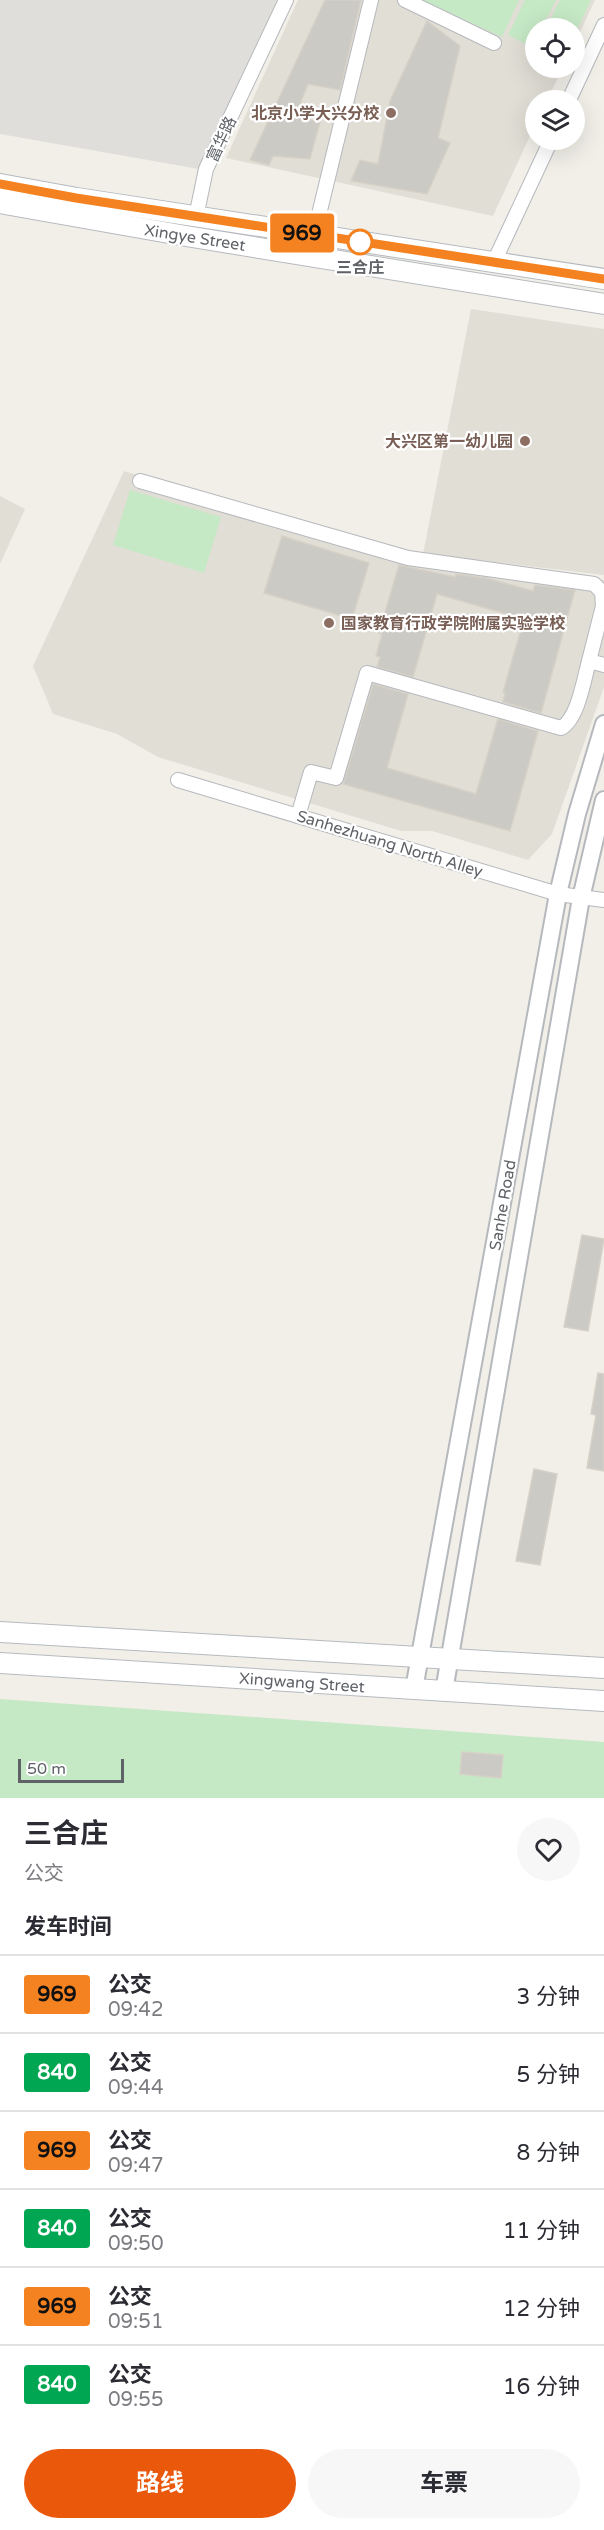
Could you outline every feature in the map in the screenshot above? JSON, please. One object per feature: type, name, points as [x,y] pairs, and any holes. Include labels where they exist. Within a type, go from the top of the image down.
[{"type":"main road","name":"Xingye Street","points":[[0,184],[196,217],[604,279]]},
{"type":"main road","name":"Xingye Street","points":[[0,202],[197,238],[604,304]]},
{"type":"main road","name":"Xingwang Street","points":[[0,1632],[604,1668]]},
{"type":"main road","name":"Xingwang Street","points":[[0,1663],[604,1701]]},
{"type":"street","name":"富华路","points":[[196,217],[206,169],[286,0]]},
{"type":"street","points":[[314,235],[371,0]]},
{"type":"street","points":[[405,0],[494,43]]},
{"type":"street","points":[[574,90],[604,25]]},
{"type":"street","points":[[494,262],[546,150]]},
{"type":"street","points":[[140,481],[408,558],[594,584],[602,592],[603,606],[589,661],[573,716],[567,725],[561,728],[367,673],[336,778],[311,772],[298,816]]},
{"type":"street","points":[[589,661],[604,665]]},
{"type":"street","name":"Sanhe Road","points":[[414,1689],[558,894],[604,724]]},
{"type":"street","name":"Sanhezhuang North Alley","points":[[178,780],[558,894],[604,900]]},
{"type":"street","name":"Sanhe Road","points":[[444,1690],[581,898],[604,800]]},
{"type":"shaded area","points":[[0,0],[279,0],[199,169],[0,134]]},
{"type":"shaded area","name":"北京小学大兴分校","points":[[298,0],[595,0],[585,22],[585,18],[525,18],[525,78],[558,78],[552,90],[525,90],[525,147],[493,216],[226,158]]},
{"type":"shaded area","name":"大兴区第一幼儿园","points":[[471,309],[604,329],[604,575],[423,554]]},
{"type":"shaded area","name":"国家教育行政学院附属实验学校","points":[[124,471],[416,559],[604,580],[604,687],[552,834],[528,860],[432,831],[401,831],[158,757],[117,734],[53,714],[33,666]]},
{"type":"shaded area","points":[[0,496],[25,509],[0,564]]},
{"type":"green space","points":[[422,0],[519,0],[502,37]]},
{"type":"green space","points":[[525,0],[556,0],[547,18],[525,18],[525,44],[508,35]]},
{"type":"green space","points":[[560,0],[591,0],[583,18],[551,18]]},
{"type":"green space","points":[[130,490],[221,517],[204,573],[113,545]]},
{"type":"green space","points":[[0,1699],[604,1742],[604,1798],[0,1798]]},
{"type":"building","points":[[325,0],[361,0],[340,90],[308,84],[295,116],[320,122],[310,159],[273,156],[269,165],[250,160]]},
{"type":"building","points":[[427,21],[460,46],[438,138],[450,143],[427,194],[351,181],[360,160],[378,164],[390,101]]},
{"type":"building","points":[[282,536],[369,563],[352,619],[264,593]]},
{"type":"building","points":[[399,565],[455,577],[456,574],[486,578],[533,591],[535,585],[575,590],[541,713],[503,702],[505,693],[503,692],[524,619],[437,594],[413,677],[377,667],[380,657],[376,656],[382,634],[379,633]]},
{"type":"building","points":[[373,684],[408,694],[387,768],[476,794],[498,719],[538,731],[510,831],[343,784]]},
{"type":"building","points":[[582,1235],[604,1239],[588,1331],[564,1327]]},
{"type":"building","points":[[598,1373],[604,1374],[604,1471],[587,1468],[596,1415],[591,1414]]},
{"type":"building","points":[[534,1469],[557,1474],[540,1565],[516,1561]]},
{"type":"building","points":[[462,1752],[503,1755],[501,1778],[460,1774]]},
{"type":"bus line","name":"969","points":[[0,184],[76,198],[604,279]]},
{"type":"place","name":"北京小学大兴分校","points":[[391,113]]},
{"type":"place","name":"三合庄","points":[[360,242]]},
{"type":"place","name":"大兴区第一幼儿园","points":[[525,441]]},
{"type":"place","name":"国家教育行政学院附属实验学校","points":[[329,623]]}]
